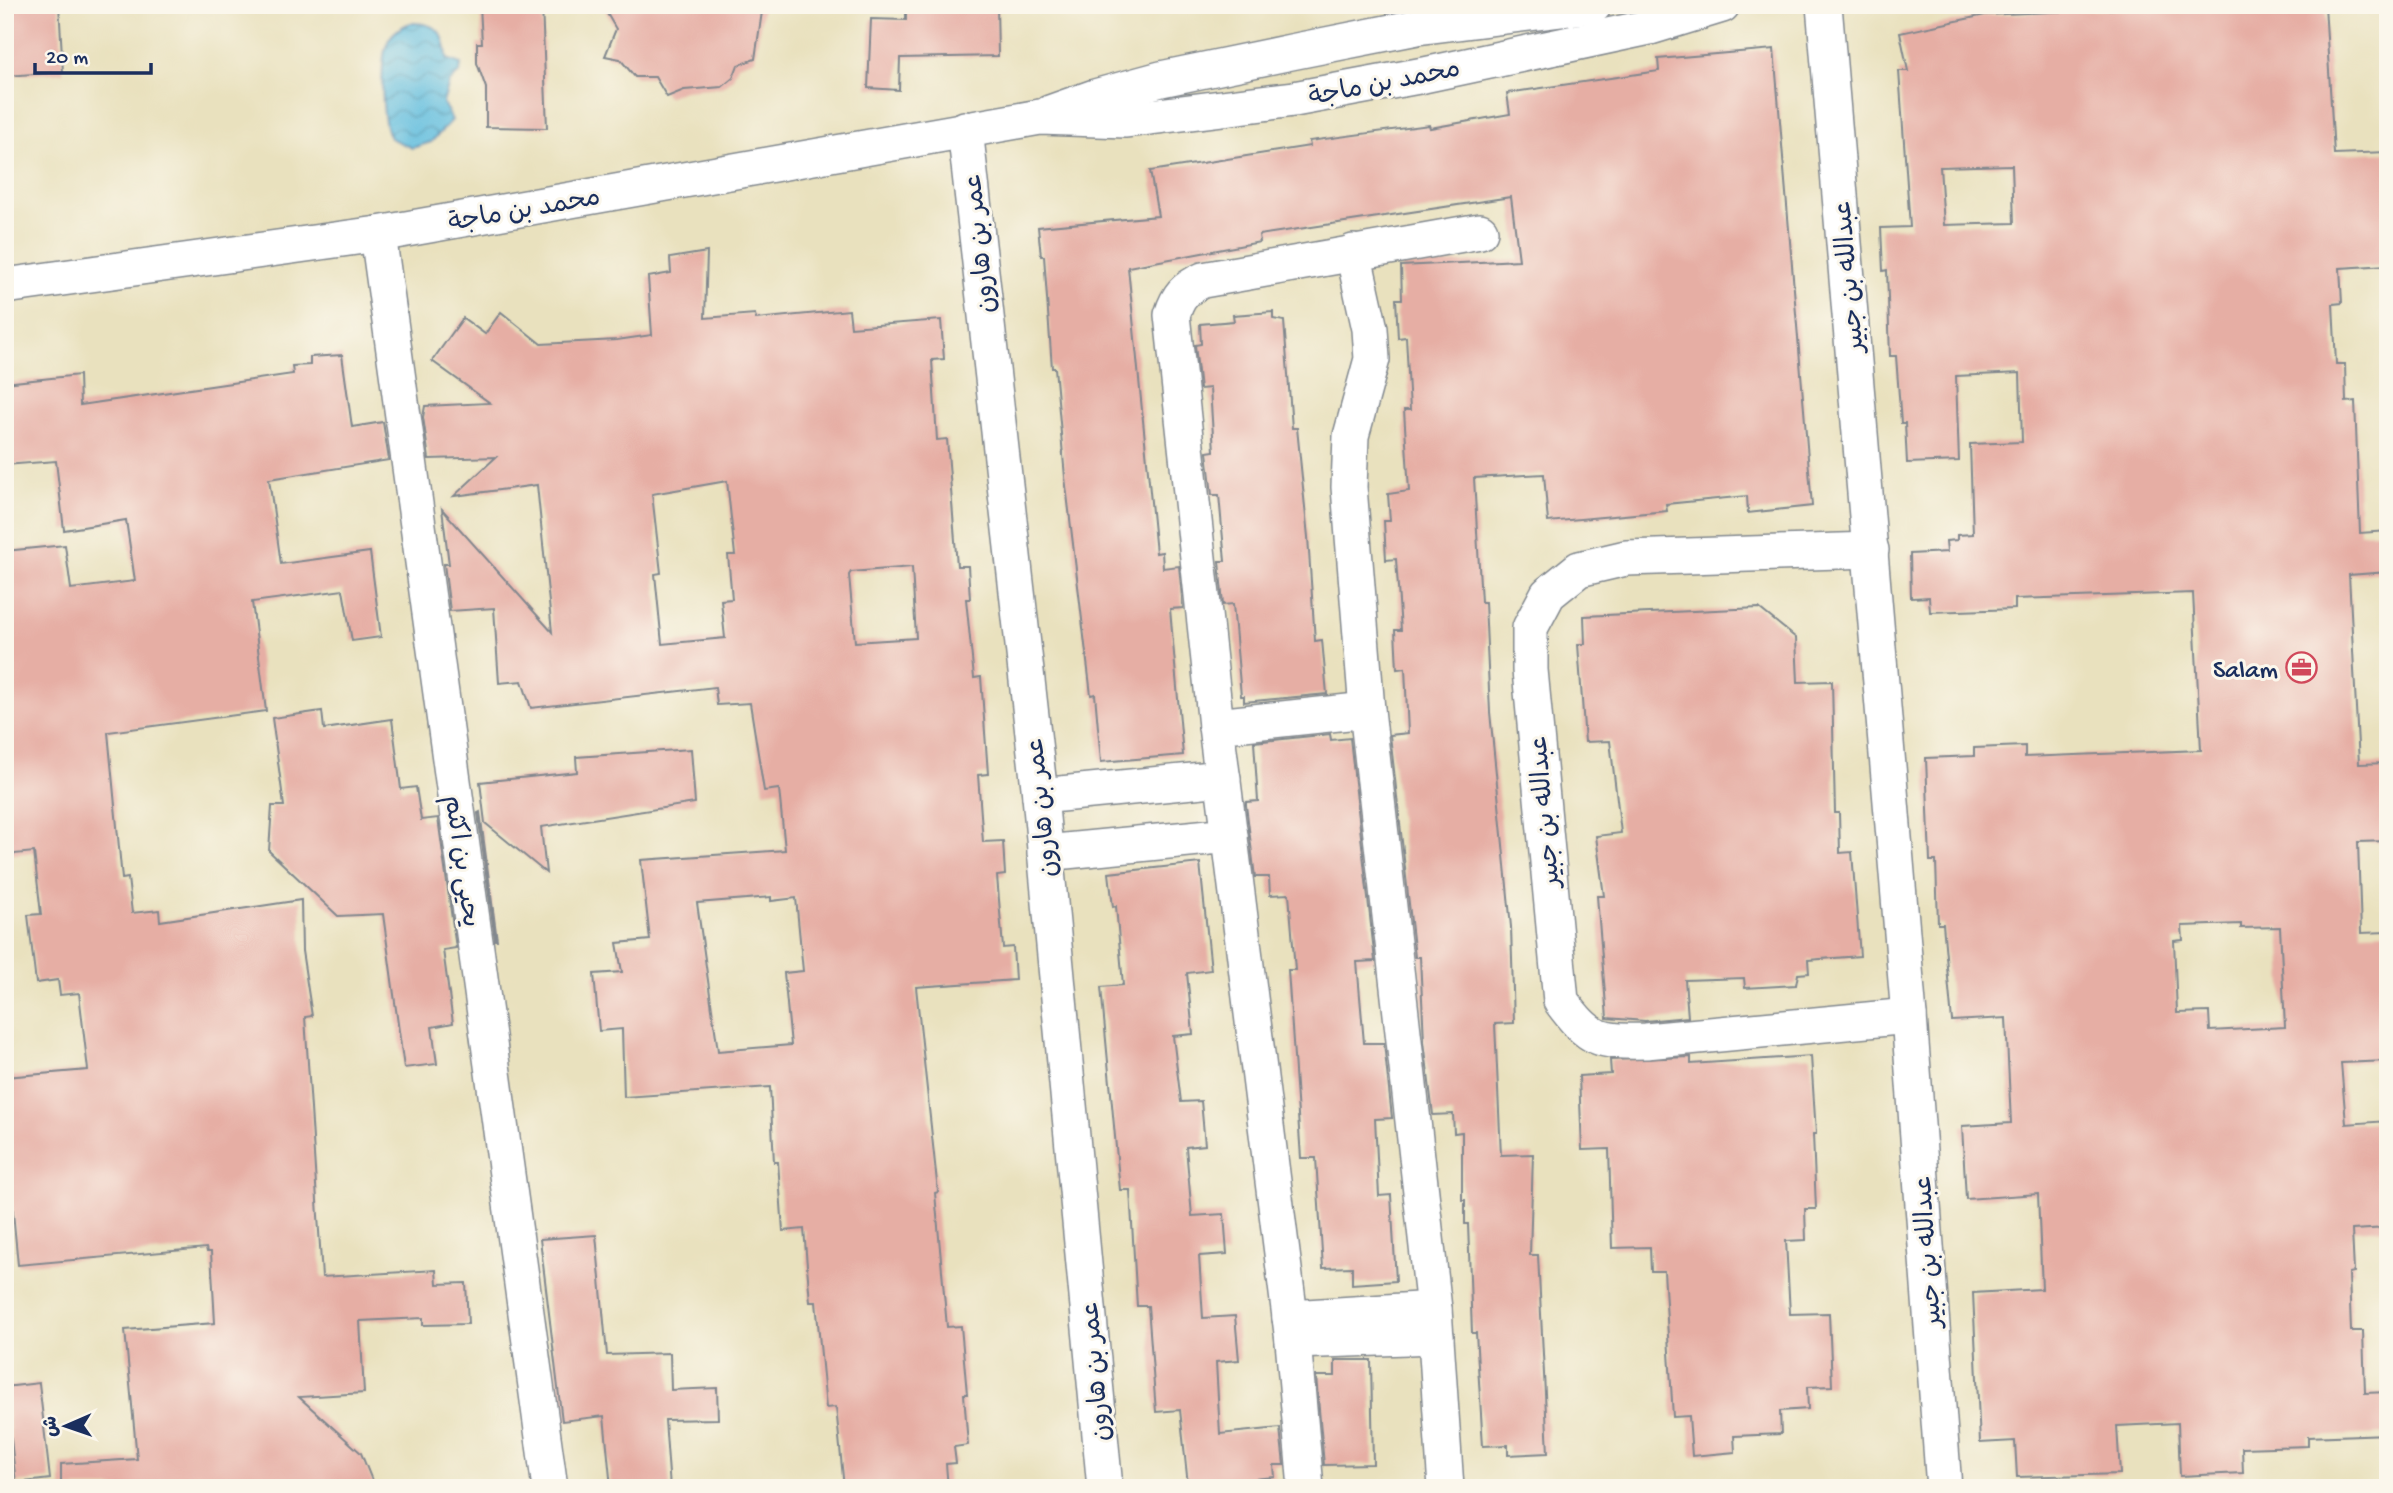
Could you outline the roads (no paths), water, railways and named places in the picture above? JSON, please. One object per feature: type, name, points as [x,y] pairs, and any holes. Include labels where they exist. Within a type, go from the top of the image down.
[{"type":"street","name":"محمد بن ماجة","points":[[5,286],[378,234],[1040,117],[1095,97],[1161,79],[1415,16],[1594,5]]},
{"type":"street","name":"محمد بن ماجة","points":[[1040,117],[1097,121],[1155,117],[1294,99],[1424,75],[1650,27],[1722,5]]},
{"type":"street","name":"عبدالله بن جبير","points":[[1824,5],[1909,1016],[1944,1488]]},
{"type":"street","points":[[1415,16],[1424,75]]},
{"type":"street","name":"عمر بن هارون","points":[[965,129],[1040,796],[1105,1488]]},
{"type":"street","points":[[1306,1488],[1292,1330],[1216,726],[1172,315],[1177,299],[1188,287],[1203,280],[1480,231]]},
{"type":"street","name":"يحيى بن اكثم","points":[[378,234],[550,1488]]},
{"type":"street","points":[[1353,252],[1372,344],[1372,359],[1356,412],[1349,461],[1367,710],[1435,1323],[1446,1488]]},
{"type":"street","name":"عبدالله بن جبير","points":[[1871,550],[1626,558],[1579,569],[1548,594],[1530,628],[1530,670],[1561,1001],[1582,1029],[1613,1042],[1647,1041],[1909,1016]]},
{"type":"street","points":[[1216,726],[1367,710]]},
{"type":"street","points":[[1040,796],[1223,778]]},
{"type":"street","points":[[1045,853],[1230,835]]},
{"type":"street","points":[[1292,1330],[1435,1323]]},
{"type":"water","points":[[411,23],[428,25],[439,32],[445,43],[447,59],[461,64],[460,72],[449,83],[443,103],[452,120],[431,142],[412,148],[390,138],[382,92],[387,44],[396,31]]},
{"type":"place","name":"Salam","points":[[2301,668]]}]
